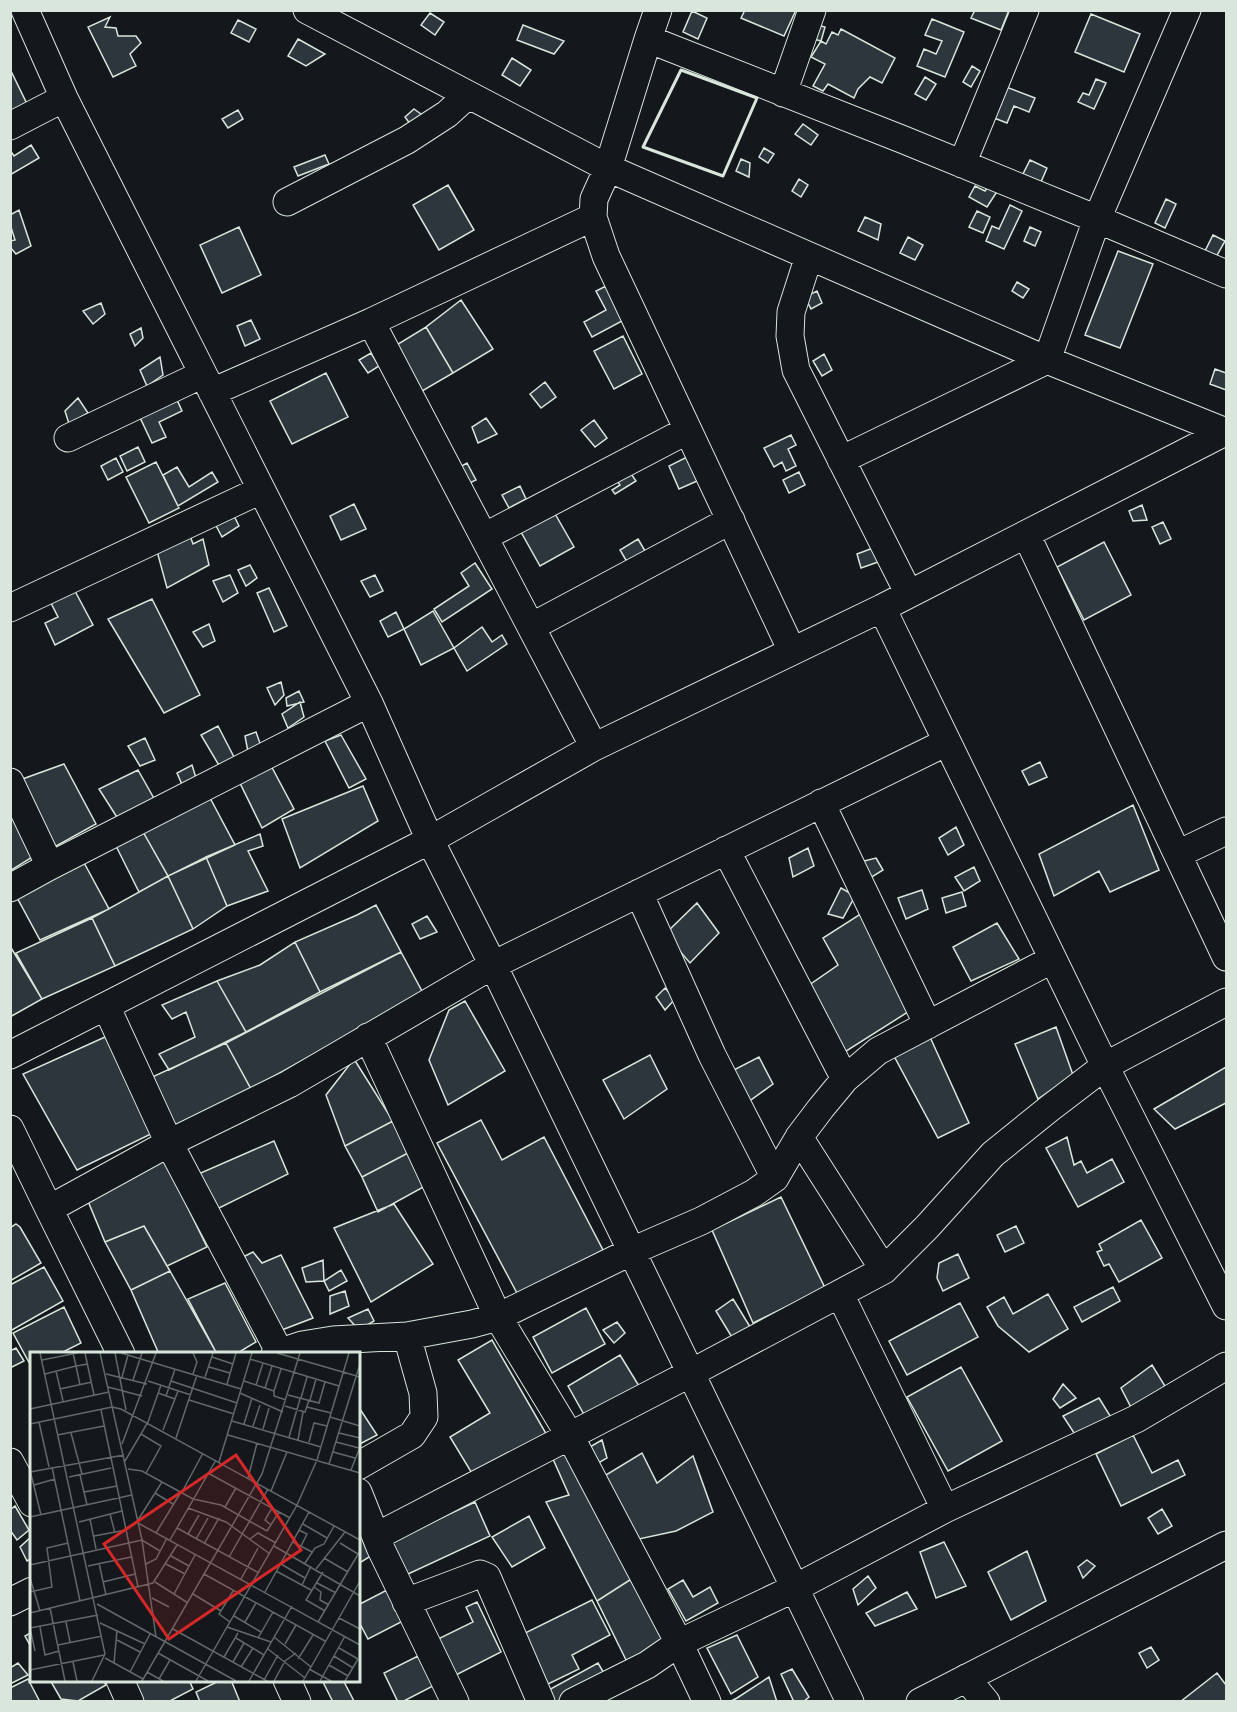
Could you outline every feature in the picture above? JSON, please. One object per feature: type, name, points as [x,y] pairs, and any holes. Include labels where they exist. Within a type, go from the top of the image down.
[{"type":"street","points":[[25,10],[64,98],[369,703],[430,840],[493,965],[850,1701]]},
{"type":"street","points":[[307,10],[608,168],[1047,360],[1226,432]]},
{"type":"street","points":[[658,10],[608,168],[594,199],[593,217],[606,256],[792,651]]},
{"type":"street","points":[[783,93],[812,10]]},
{"type":"street","points":[[962,164],[1025,10]]},
{"type":"street","points":[[841,460],[1047,360],[1097,219],[1187,10]]},
{"type":"street","points":[[648,39],[962,164],[1227,274]]},
{"type":"street","points":[[287,202],[407,140],[447,114],[468,95]]},
{"type":"street","points":[[10,126],[64,98]]},
{"type":"street","points":[[68,438],[371,321],[593,217]]},
{"type":"street","points":[[809,256],[791,312],[790,336],[796,370],[909,594]]},
{"type":"street","points":[[371,321],[594,747]]},
{"type":"street","points":[[484,537],[688,430]]},
{"type":"street","points":[[10,1055],[430,840],[594,747],[882,608],[1226,432]]},
{"type":"street","points":[[10,608],[261,490]]},
{"type":"street","points":[[531,627],[731,520]]},
{"type":"street","points":[[1026,534],[1227,957]]},
{"type":"street","points":[[882,608],[1105,1066],[1227,1306]]},
{"type":"street","points":[[10,888],[369,703]]},
{"type":"street","points":[[49,1209],[170,1143],[289,1084],[493,965],[947,741]]},
{"type":"street","points":[[10,782],[50,866]]},
{"type":"street","points":[[821,803],[928,1025]]},
{"type":"street","points":[[1178,854],[1227,831]]},
{"type":"street","points":[[726,850],[845,1079]]},
{"type":"street","points":[[639,893],[712,1055],[775,1178]]},
{"type":"street","points":[[106,1006],[170,1143],[277,1352],[333,1340],[407,1336],[498,1317],[632,1251],[709,1217],[775,1178],[799,1137],[845,1079],[878,1051],[1053,959]]},
{"type":"street","points":[[376,1536],[884,1270],[927,1227],[993,1154],[1105,1066],[1227,1002]]},
{"type":"street","points":[[368,1037],[498,1317],[570,1436],[707,1701]]},
{"type":"street","points":[[10,1129],[120,1352]]},
{"type":"street","points":[[799,1137],[884,1270]]},
{"type":"street","points":[[840,1294],[945,1509]]},
{"type":"street","points":[[360,1465],[412,1435],[424,1417],[423,1393],[407,1336]]},
{"type":"street","points":[[573,1701],[647,1665],[679,1643],[795,1588],[945,1509],[1136,1419],[1227,1366]]},
{"type":"street","points":[[10,1462],[30,1499]]},
{"type":"street","points":[[360,1497],[380,1547],[455,1701]]},
{"type":"street","points":[[920,1701],[1227,1545]]},
{"type":"street","points":[[406,1602],[480,1574],[487,1577],[541,1701]]},
{"type":"street","points":[[10,1602],[30,1592]]},
{"type":"street","points":[[966,1678],[986,1701]]},
{"type":"street","points":[[287,1682],[297,1701]]},
{"type":"building","points":[[745,10],[796,10],[784,36],[741,18]]},
{"type":"building","points":[[975,10],[1009,10],[1001,30],[971,18]]},
{"type":"building","points":[[692,11],[707,18],[698,39],[683,32]]},
{"type":"building","points":[[430,13],[444,22],[435,35],[421,25]]},
{"type":"building","points":[[1091,14],[1140,34],[1124,72],[1075,52]]},
{"type":"building","points":[[110,17],[105,27],[116,28],[118,36],[136,36],[141,43],[130,54],[136,66],[113,77],[88,27]]},
{"type":"building","points":[[932,19],[964,32],[945,77],[917,66],[924,49],[936,54],[942,41],[925,35]]},
{"type":"building","points":[[238,20],[256,29],[249,42],[231,33]]},
{"type":"building","points":[[813,24],[825,27],[821,41],[810,38]]},
{"type":"building","points":[[523,25],[564,41],[554,54],[517,40]]},
{"type":"building","points":[[841,29],[895,58],[882,83],[870,77],[858,89],[854,98],[828,84],[823,91],[813,86],[825,64],[811,57],[821,41],[826,44],[832,32],[838,35]]},
{"type":"building","points":[[298,39],[325,54],[306,66],[288,56]]},
{"type":"building","points":[[512,58],[531,70],[520,86],[502,75]]},
{"type":"building","points":[[972,66],[980,71],[971,87],[963,82]]},
{"type":"building","points":[[10,69],[28,106],[10,114]]},
{"type":"building","points":[[925,77],[936,84],[926,100],[915,94]]},
{"type":"building","points":[[1096,79],[1106,83],[1094,109],[1078,102],[1083,93],[1089,95]]},
{"type":"building","points":[[1001,85],[1035,98],[1029,112],[1014,106],[1007,123],[989,116]]},
{"type":"building","points":[[414,109],[428,119],[414,129],[405,117]]},
{"type":"building","points":[[238,110],[243,119],[228,128],[222,119]]},
{"type":"building","points":[[803,124],[818,135],[811,145],[795,134]]},
{"type":"building","points":[[31,145],[39,158],[10,175],[10,150],[14,156]]},
{"type":"building","points":[[764,148],[774,154],[768,163],[759,157]]},
{"type":"building","points":[[325,155],[329,164],[298,176],[294,167]]},
{"type":"building","points":[[741,159],[750,163],[749,177],[736,171]]},
{"type":"building","points":[[1030,160],[1047,168],[1041,182],[1023,174]]},
{"type":"building","points":[[799,179],[808,185],[801,197],[792,191]]},
{"type":"building","points":[[448,185],[474,230],[439,250],[413,205]]},
{"type":"building","points":[[989,185],[998,190],[987,207],[969,197],[975,186],[985,191]]},
{"type":"building","points":[[1166,199],[1176,204],[1165,228],[1155,223]]},
{"type":"building","points":[[1010,205],[1022,211],[1004,249],[986,241],[992,226],[999,229]]},
{"type":"building","points":[[19,210],[31,246],[16,254],[10,247],[10,241],[15,240],[10,215]]},
{"type":"building","points":[[977,211],[990,217],[983,233],[969,227]]},
{"type":"building","points":[[865,217],[881,224],[878,240],[858,231]]},
{"type":"building","points":[[239,227],[261,275],[222,293],[200,245]]},
{"type":"building","points":[[1030,227],[1041,232],[1035,246],[1024,241]]},
{"type":"building","points":[[1213,235],[1225,241],[1216,257],[1205,251]]},
{"type":"building","points":[[908,237],[923,245],[915,260],[900,253]]},
{"type":"building","points":[[1118,251],[1153,264],[1120,348],[1085,335]]},
{"type":"building","points":[[1017,282],[1029,289],[1023,298],[1012,291]]},
{"type":"building","points":[[606,286],[624,320],[592,337],[584,322],[606,310],[596,291]]},
{"type":"building","points":[[817,291],[822,303],[811,309],[805,297]]},
{"type":"building","points":[[461,300],[493,349],[453,373],[426,327]]},
{"type":"building","points":[[101,303],[105,314],[93,324],[83,311]]},
{"type":"building","points":[[251,320],[260,339],[245,346],[237,326]]},
{"type":"building","points":[[426,327],[453,373],[417,394],[390,349]]},
{"type":"building","points":[[141,328],[143,338],[135,346],[130,334]]},
{"type":"building","points":[[623,336],[642,374],[614,389],[594,351]]},
{"type":"building","points":[[371,353],[379,366],[368,373],[359,360]]},
{"type":"building","points":[[824,354],[832,370],[822,376],[813,361]]},
{"type":"building","points":[[160,357],[163,375],[147,386],[140,370]]},
{"type":"building","points":[[1215,369],[1226,373],[1226,390],[1210,384]]},
{"type":"building","points":[[326,373],[348,417],[292,444],[270,401]]},
{"type":"building","points":[[545,382],[556,397],[541,408],[530,394]]},
{"type":"building","points":[[173,391],[182,411],[159,422],[166,437],[152,443],[136,409]]},
{"type":"building","points":[[78,398],[88,413],[69,424],[65,411]]},
{"type":"building","points":[[486,418],[497,434],[478,443],[472,427]]},
{"type":"building","points":[[594,420],[607,438],[595,447],[581,430]]},
{"type":"building","points":[[791,435],[796,445],[788,449],[796,466],[786,471],[782,462],[774,467],[764,448]]},
{"type":"building","points":[[138,447],[145,462],[127,471],[120,456]]},
{"type":"building","points":[[687,457],[697,481],[679,489],[669,466]]},
{"type":"building","points":[[116,458],[123,472],[108,480],[101,466]]},
{"type":"building","points":[[156,462],[179,508],[149,523],[126,477]]},
{"type":"building","points":[[467,463],[476,480],[459,488],[451,472]]},
{"type":"building","points":[[625,465],[636,481],[615,494],[612,490],[620,485],[612,473]]},
{"type":"building","points":[[177,467],[189,487],[212,472],[218,482],[178,506],[163,475]]},
{"type":"building","points":[[799,472],[805,485],[789,493],[783,480]]},
{"type":"building","points":[[520,486],[526,499],[509,508],[502,495]]},
{"type":"building","points":[[354,504],[366,529],[341,540],[330,516]]},
{"type":"building","points":[[1142,505],[1147,520],[1133,521],[1129,511]]},
{"type":"building","points":[[554,512],[574,547],[540,566],[521,532]]},
{"type":"building","points":[[233,514],[239,526],[222,537],[213,520]]},
{"type":"building","points":[[1163,522],[1171,539],[1160,544],[1152,527]]},
{"type":"building","points":[[188,530],[193,544],[203,539],[209,565],[167,588],[154,540]]},
{"type":"building","points":[[638,539],[648,556],[630,567],[620,550]]},
{"type":"building","points":[[1104,542],[1131,595],[1084,620],[1057,567]]},
{"type":"building","points":[[873,548],[878,562],[861,568],[857,554]]},
{"type":"building","points":[[475,563],[492,589],[442,622],[434,609],[469,586],[461,573]]},
{"type":"building","points":[[250,565],[257,578],[246,586],[238,570]]},
{"type":"building","points":[[230,575],[238,593],[223,602],[213,581]]},
{"type":"building","points":[[375,575],[383,591],[370,597],[361,581]]},
{"type":"building","points":[[269,588],[287,626],[274,632],[257,593]]},
{"type":"building","points":[[75,591],[93,625],[55,645],[45,623],[58,617],[51,603]]},
{"type":"building","points":[[152,599],[200,695],[164,713],[108,619]]},
{"type":"building","points":[[433,611],[454,648],[421,665],[404,629]]},
{"type":"building","points":[[396,612],[404,629],[388,637],[380,621]]},
{"type":"building","points":[[209,624],[215,641],[203,647],[193,632]]},
{"type":"building","points":[[482,627],[492,642],[502,635],[507,644],[467,671],[454,648]]},
{"type":"building","points":[[281,682],[284,695],[275,705],[267,688]]},
{"type":"building","points":[[299,691],[304,702],[287,706],[286,698]]},
{"type":"building","points":[[300,702],[304,717],[288,728],[282,714]]},
{"type":"building","points":[[218,726],[234,757],[220,767],[201,735]]},
{"type":"building","points":[[256,732],[261,746],[248,752],[245,736]]},
{"type":"building","points":[[341,735],[366,779],[349,788],[325,741]]},
{"type":"building","points":[[145,738],[155,760],[140,766],[128,746]]},
{"type":"building","points":[[269,762],[294,809],[262,828],[237,777]]},
{"type":"building","points":[[1040,762],[1047,777],[1029,785],[1022,771]]},
{"type":"building","points":[[64,764],[96,824],[49,850],[17,781]]},
{"type":"building","points":[[192,765],[196,778],[184,789],[177,773]]},
{"type":"building","points":[[138,770],[156,802],[120,822],[99,789]]},
{"type":"building","points":[[363,786],[378,821],[300,868],[282,819]]},
{"type":"building","points":[[209,796],[235,845],[168,876],[142,830]]},
{"type":"building","points":[[1133,805],[1159,870],[1110,892],[1099,871],[1054,896],[1039,854]]},
{"type":"building","points":[[10,811],[34,856],[10,871]]},
{"type":"building","points":[[956,827],[964,845],[948,855],[939,838]]},
{"type":"building","points":[[142,830],[168,876],[139,892],[114,842]]},
{"type":"building","points":[[260,834],[263,846],[248,851],[268,891],[227,906],[206,857]]},
{"type":"building","points":[[808,848],[814,866],[793,877],[789,858]]},
{"type":"building","points":[[206,857],[227,906],[193,929],[168,876]]},
{"type":"building","points":[[876,858],[883,870],[867,880],[860,862]]},
{"type":"building","points":[[82,859],[109,909],[40,940],[14,892]]},
{"type":"building","points":[[974,867],[980,881],[964,891],[955,877]]},
{"type":"building","points":[[168,876],[193,929],[115,966],[92,918]]},
{"type":"building","points":[[841,888],[855,896],[843,918],[828,914]]},
{"type":"building","points":[[922,890],[928,909],[906,919],[898,898]]},
{"type":"building","points":[[962,892],[966,906],[946,913],[942,898]]},
{"type":"building","points":[[697,903],[719,933],[690,963],[665,934]]},
{"type":"building","points":[[376,905],[401,952],[320,992],[295,942]]},
{"type":"building","points":[[862,913],[911,1010],[840,1055],[802,990],[838,965],[823,938]]},
{"type":"building","points":[[427,916],[437,932],[420,939],[412,924]]},
{"type":"building","points":[[92,918],[115,966],[42,999],[16,953]]},
{"type":"building","points":[[997,923],[1019,959],[971,981],[953,947]]},
{"type":"building","points":[[295,942],[320,992],[246,1032],[217,981],[260,965]]},
{"type":"building","points":[[10,946],[42,999],[10,1017]]},
{"type":"building","points":[[401,952],[423,993],[251,1089],[226,1043]]},
{"type":"building","points":[[217,981],[246,1032],[169,1070],[159,1054],[195,1037],[186,1012],[172,1019],[162,1005]]},
{"type":"building","points":[[665,988],[675,999],[665,1010],[656,997]]},
{"type":"building","points":[[465,1001],[505,1071],[448,1105],[429,1060],[449,1010]]},
{"type":"building","points":[[1056,1027],[1073,1075],[1038,1099],[1015,1044]]},
{"type":"building","points":[[105,1037],[157,1131],[77,1170],[23,1074]]},
{"type":"building","points":[[930,1037],[969,1123],[938,1138],[894,1056]]},
{"type":"building","points":[[226,1043],[251,1089],[175,1131],[150,1078]]},
{"type":"building","points":[[650,1055],[667,1089],[624,1119],[603,1080]]},
{"type":"building","points":[[759,1057],[773,1084],[744,1105],[726,1074]]},
{"type":"building","points":[[354,1059],[393,1121],[345,1146],[326,1095]]},
{"type":"building","points":[[1226,1067],[1226,1103],[1175,1129],[1154,1109]]},
{"type":"building","points":[[481,1120],[502,1160],[544,1137],[603,1250],[518,1295],[437,1143]]},
{"type":"building","points":[[393,1121],[408,1153],[362,1177],[345,1146]]},
{"type":"building","points":[[1067,1137],[1074,1165],[1081,1161],[1087,1173],[1112,1159],[1124,1182],[1078,1207],[1046,1148]]},
{"type":"building","points":[[274,1141],[288,1174],[215,1210],[196,1175]]},
{"type":"building","points":[[161,1153],[207,1247],[167,1266],[144,1226],[105,1242],[85,1194]]},
{"type":"building","points":[[408,1153],[427,1185],[378,1212],[362,1177]]},
{"type":"building","points":[[781,1197],[825,1288],[753,1323],[712,1230]]},
{"type":"building","points":[[394,1204],[433,1264],[371,1302],[334,1228]]},
{"type":"building","points":[[1141,1220],[1162,1258],[1119,1282],[1109,1264],[1104,1266],[1097,1252],[1102,1250],[1099,1244]]},
{"type":"building","points":[[16,1224],[41,1263],[10,1281],[10,1228]]},
{"type":"building","points":[[144,1226],[170,1271],[131,1290],[105,1242]]},
{"type":"building","points":[[1016,1226],[1024,1243],[1005,1252],[997,1235]]},
{"type":"building","points":[[253,1252],[262,1263],[281,1255],[313,1318],[274,1333],[237,1260]]},
{"type":"building","points":[[958,1254],[969,1278],[943,1291],[937,1278],[939,1263]]},
{"type":"building","points":[[323,1260],[324,1281],[306,1282],[302,1268]]},
{"type":"building","points":[[44,1267],[63,1301],[12,1330],[10,1327],[10,1285]]},
{"type":"building","points":[[341,1270],[347,1281],[329,1291],[324,1281]]},
{"type":"building","points":[[170,1271],[216,1352],[158,1352],[131,1290]]},
{"type":"building","points":[[225,1283],[256,1342],[239,1352],[216,1352],[188,1299]]},
{"type":"building","points":[[1113,1287],[1120,1301],[1082,1322],[1074,1307]]},
{"type":"building","points":[[345,1291],[349,1306],[330,1314],[330,1296]]},
{"type":"building","points":[[1048,1294],[1068,1329],[1029,1352],[998,1326],[987,1307],[1004,1297],[1013,1314]]},
{"type":"building","points":[[733,1299],[752,1330],[733,1339],[716,1311]]},
{"type":"building","points":[[960,1303],[978,1337],[907,1375],[889,1341]]},
{"type":"building","points":[[64,1307],[81,1343],[63,1352],[30,1352],[30,1364],[13,1333]]},
{"type":"building","points":[[586,1308],[605,1344],[552,1373],[533,1337]]},
{"type":"building","points":[[368,1309],[374,1321],[359,1330],[348,1318]]},
{"type":"building","points":[[617,1322],[625,1333],[614,1343],[603,1330]]},
{"type":"building","points":[[492,1340],[548,1437],[476,1480],[450,1437],[490,1413],[458,1360]]},
{"type":"building","points":[[16,1348],[24,1361],[10,1368],[10,1351]]},
{"type":"building","points":[[620,1355],[639,1386],[586,1418],[568,1386]]},
{"type":"building","points":[[1152,1365],[1168,1391],[1136,1417],[1121,1388]]},
{"type":"building","points":[[961,1367],[1002,1441],[948,1471],[907,1397]]},
{"type":"building","points":[[1063,1384],[1076,1398],[1060,1408],[1053,1399]]},
{"type":"building","points":[[1099,1398],[1112,1419],[1078,1439],[1063,1416]]},
{"type":"building","points":[[360,1409],[377,1435],[360,1444]]},
{"type":"building","points":[[1133,1435],[1152,1473],[1178,1460],[1185,1475],[1121,1506],[1096,1454]]},
{"type":"building","points":[[602,1440],[607,1458],[595,1465],[588,1448]]},
{"type":"building","points":[[567,1450],[633,1578],[597,1601],[546,1502],[569,1495],[553,1459]]},
{"type":"building","points":[[642,1453],[657,1483],[693,1456],[713,1512],[676,1531],[639,1539],[601,1478]]},
{"type":"building","points":[[475,1502],[490,1536],[406,1575],[390,1542]]},
{"type":"building","points":[[15,1506],[29,1530],[17,1540],[10,1530],[10,1510]]},
{"type":"building","points":[[1162,1509],[1172,1526],[1158,1534],[1148,1518]]},
{"type":"building","points":[[529,1516],[545,1548],[512,1567],[492,1537]]},
{"type":"building","points":[[360,1531],[374,1554],[360,1563]]},
{"type":"building","points":[[30,1538],[30,1559],[27,1561],[20,1547]]},
{"type":"building","points":[[944,1542],[966,1586],[936,1598],[920,1552]]},
{"type":"building","points":[[1027,1551],[1046,1601],[1011,1620],[988,1572]]},
{"type":"building","points":[[1087,1560],[1095,1566],[1083,1578],[1078,1567]]},
{"type":"building","points":[[868,1576],[876,1588],[858,1605],[853,1589]]},
{"type":"building","points":[[633,1578],[664,1639],[628,1664],[597,1601]]},
{"type":"building","points":[[683,1580],[693,1597],[710,1587],[718,1603],[686,1621],[668,1589]]},
{"type":"building","points":[[387,1590],[403,1621],[368,1639],[360,1624],[360,1604]]},
{"type":"building","points":[[907,1592],[917,1609],[875,1626],[866,1613]]},
{"type":"building","points":[[592,1600],[610,1635],[572,1655],[579,1669],[544,1686],[519,1636]]},
{"type":"building","points":[[477,1602],[501,1652],[454,1676],[436,1640],[473,1622],[466,1607]]},
{"type":"building","points":[[30,1633],[30,1645],[25,1636]]},
{"type":"building","points":[[737,1635],[758,1677],[731,1694],[707,1648]]},
{"type":"building","points":[[1151,1647],[1159,1660],[1147,1668],[1139,1653]]},
{"type":"building","points":[[418,1656],[433,1686],[398,1702],[384,1673]]},
{"type":"building","points":[[18,1663],[28,1675],[10,1684],[10,1668]]},
{"type":"building","points":[[598,1663],[605,1675],[556,1702],[550,1702],[545,1692]]},
{"type":"building","points":[[792,1669],[809,1697],[803,1702],[794,1702],[781,1674]]},
{"type":"building","points":[[1217,1673],[1226,1685],[1226,1702],[1180,1702]]},
{"type":"building","points":[[769,1677],[777,1702],[729,1702],[737,1698]]},
{"type":"building","points":[[28,1679],[40,1702],[10,1702],[10,1688]]},
{"type":"building","points":[[51,1682],[104,1682],[106,1685],[78,1701],[61,1699]]},
{"type":"building","points":[[130,1682],[190,1682],[193,1689],[168,1702],[139,1702]]},
{"type":"building","points":[[217,1682],[232,1682],[240,1702],[200,1702],[196,1692]]},
{"type":"building","points":[[323,1682],[344,1682],[354,1701],[333,1702]]},
{"type":"wall","points":[[681,70],[757,98],[723,176],[643,147],[681,70]]}]
